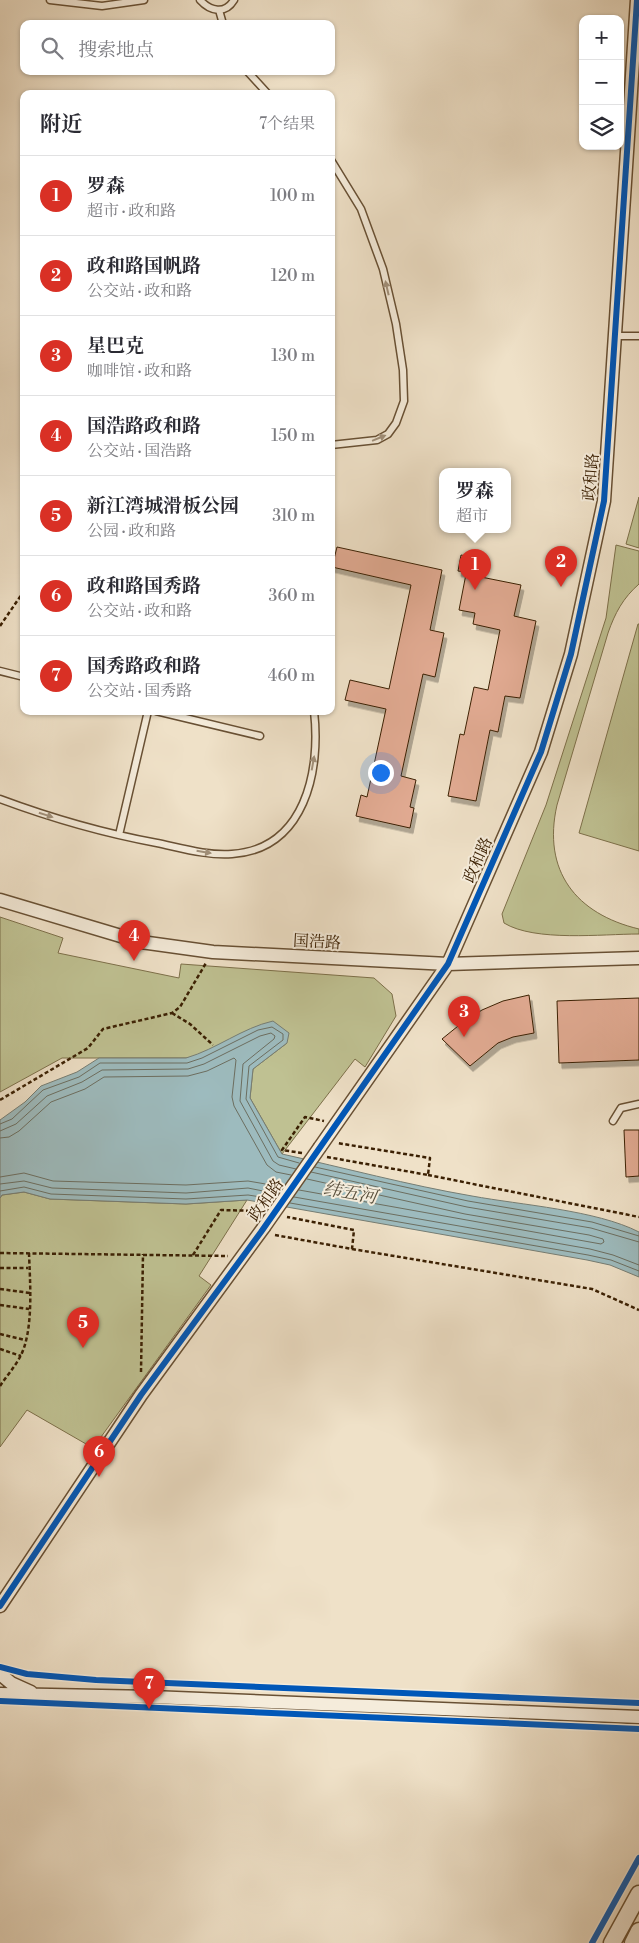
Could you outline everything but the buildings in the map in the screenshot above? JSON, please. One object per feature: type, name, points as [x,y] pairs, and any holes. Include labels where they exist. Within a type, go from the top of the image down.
[{"type":"street","name":"政和路","points":[[1,1605],[141,1395],[319,1150],[448,964],[541,752],[571,654],[604,501],[637,0]]},
{"type":"street","name":"国浩路","points":[[0,900],[141,942],[213,952],[448,964],[639,958]]},
{"type":"street","points":[[0,1674],[10,1683],[38,1695]]},
{"type":"street","points":[[0,1694],[152,1697],[639,1717]]},
{"type":"street","points":[[612,1943],[639,1894]]},
{"type":"street","points":[[633,1943],[639,1931]]},
{"type":"lane","points":[[50,0],[102,6],[144,0]]},
{"type":"lane","points":[[200,0],[208,8],[219,10],[229,6],[234,0]]},
{"type":"lane","points":[[219,10],[222,20]]},
{"type":"lane","points":[[251,75],[265,90]]},
{"type":"lane","points":[[335,167],[361,209],[383,269],[396,324],[403,370],[404,401],[396,423],[388,434],[377,440],[335,445]]},
{"type":"lane","points":[[616,336],[639,336]]},
{"type":"lane","points":[[0,671],[20,676]]},
{"type":"lane","points":[[118,835],[147,715]]},
{"type":"lane","points":[[173,715],[260,736]]},
{"type":"lane","points":[[0,799],[58,820],[118,835],[224,854],[250,851],[267,845],[292,823],[300,813],[306,799],[316,743],[314,715]]},
{"type":"lane","points":[[612,1121],[621,1108],[639,1104]]},
{"type":"path","points":[[0,626],[20,596]]},
{"type":"path","points":[[0,1100],[88,1048],[103,1029],[172,1013],[180,1007],[213,952]]},
{"type":"path","points":[[172,1013],[190,1024],[213,1045]]},
{"type":"path","points":[[336,1123],[305,1117],[282,1150],[319,1150],[430,1158],[428,1176]]},
{"type":"path","points":[[319,1150],[428,1176],[639,1217]]},
{"type":"path","points":[[193,1255],[221,1210],[267,1213]]},
{"type":"path","points":[[286,1217],[354,1230],[352,1249]]},
{"type":"path","points":[[262,1229],[352,1249],[592,1289],[639,1310]]},
{"type":"path","points":[[0,1253],[222,1254],[230,1256],[238,1263]]},
{"type":"path","points":[[0,1386],[21,1356],[25,1340],[30,1293],[29,1253]]},
{"type":"path","points":[[141,1395],[143,1254]]},
{"type":"path","points":[[0,1268],[29,1268]]},
{"type":"path","points":[[0,1288],[30,1293]]},
{"type":"path","points":[[0,1305],[29,1309]]},
{"type":"path","points":[[0,1334],[25,1340]]},
{"type":"path","points":[[0,1349],[21,1356]]},
{"type":"green space","points":[[639,497],[639,548],[626,544]]},
{"type":"green space","points":[[616,545],[639,551],[639,584],[620,606],[608,633],[557,805],[554,829],[555,850],[560,869],[569,886],[581,901],[598,913],[639,929],[639,934],[569,936],[533,933],[504,923],[502,914],[546,805],[606,618]]},
{"type":"green space","points":[[639,624],[639,851],[579,833]]},
{"type":"green space","points":[[0,917],[63,938],[58,953],[179,978],[181,964],[374,978],[392,994],[396,1016],[365,1067],[355,1059],[282,1154],[250,1098],[253,1069],[287,1043],[186,1058],[62,1058],[0,1092]]},
{"type":"green space","points":[[24,1192],[50,1199],[186,1204],[247,1200],[199,1276],[211,1285],[93,1448],[27,1410],[0,1447],[0,1198],[2,1195]]},
{"type":"water","name":"纬五河","points":[[273,1021],[289,1033],[287,1043],[253,1069],[250,1098],[282,1154],[424,1187],[602,1218],[639,1232],[639,1277],[610,1265],[587,1260],[247,1200],[186,1204],[50,1199],[24,1192],[2,1195],[0,1198],[0,1120],[25,1102],[41,1086],[77,1072],[99,1058],[186,1058],[251,1028]]},
{"type":"cycle path","points":[[0,1606],[141,1395],[261,1232],[448,964],[541,752],[571,654],[604,501],[637,0]]},
{"type":"cycle path","points":[[0,1667],[27,1674],[96,1680],[639,1703]]},
{"type":"cycle path","points":[[0,1701],[639,1729]]},
{"type":"cycle path","points":[[592,1943],[639,1858]]},
{"type":"place","name":"政和路国帆路","points":[[561,587]]},
{"type":"place","name":"罗森","points":[[475,590]]},
{"type":"place","name":"国浩路政和路","points":[[134,961]]},
{"type":"place","name":"星巴克","points":[[464,1037]]},
{"type":"place","name":"新江湾城滑板公园","points":[[83,1348]]},
{"type":"place","name":"政和路国秀路","points":[[99,1477]]},
{"type":"place","name":"国秀路政和路","points":[[149,1709]]}]
